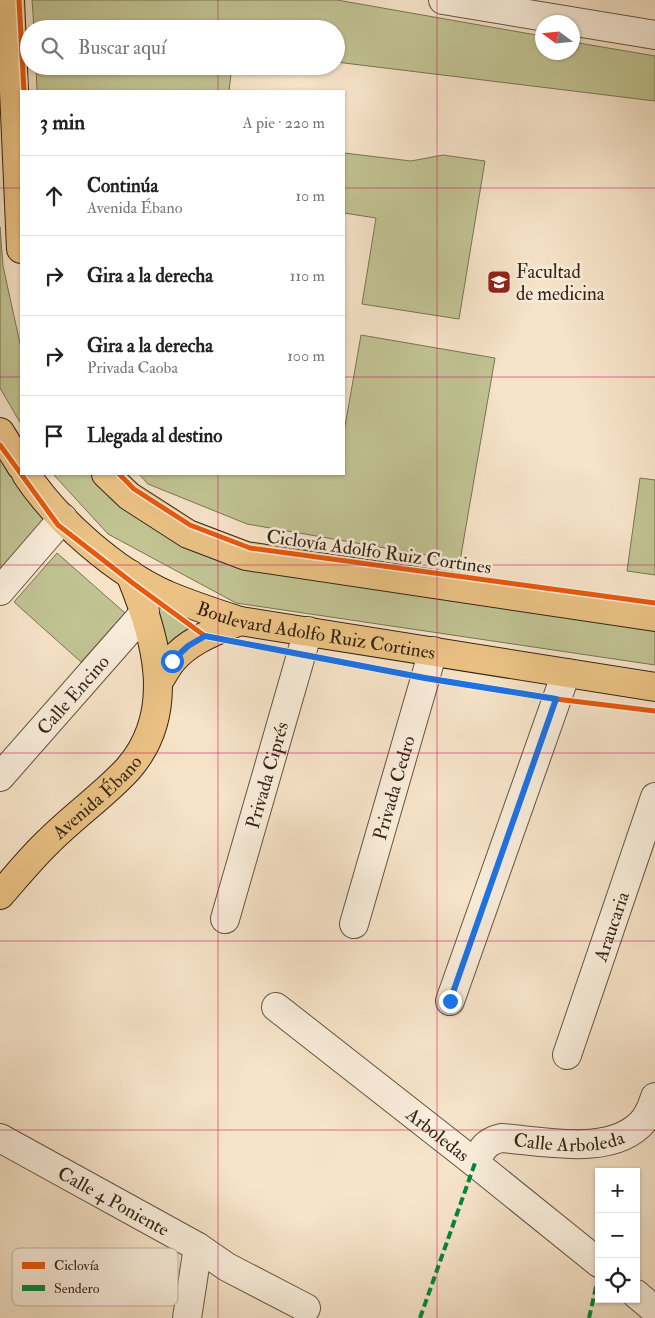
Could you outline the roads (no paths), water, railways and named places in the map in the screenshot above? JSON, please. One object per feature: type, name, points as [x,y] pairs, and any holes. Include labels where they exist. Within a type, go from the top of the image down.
[{"type":"main road","points":[[10,0],[20,226]]},
{"type":"main road","points":[[0,432],[20,464]]},
{"type":"main road","name":"Boulevard Adolfo Ruiz Cortines","points":[[27,475],[63,518],[97,550],[130,574],[166,594],[200,608],[240,621],[655,687]]},
{"type":"main road","points":[[107,475],[129,496],[188,534],[246,556],[655,617]]},
{"type":"main road","name":"Avenida Ébano","points":[[0,894],[48,841],[129,768],[152,728],[157,705],[159,681],[156,652],[145,612],[130,574]]},
{"type":"main road","name":"Avenida Ébano","points":[[159,681],[172,661],[188,646],[205,636],[240,621]]},
{"type":"street","points":[[443,0],[655,35]]},
{"type":"street","points":[[0,591],[63,518]]},
{"type":"street","name":"Calle Encino","points":[[0,777],[145,612]]},
{"type":"street","name":"Privada Ciprés","points":[[224,919],[308,631]]},
{"type":"street","name":"Privada Cedro","points":[[354,924],[433,651]]},
{"type":"street","points":[[450,1001],[566,673]]},
{"type":"street","name":"Araucaria","points":[[567,1055],[655,798]]},
{"type":"street","name":"Arboledas","points":[[276,1007],[475,1163],[595,1261]]},
{"type":"street","name":"Calle Arboleda","points":[[475,1163],[481,1150],[490,1141],[501,1138],[581,1144],[610,1141],[631,1132],[646,1118],[655,1097]]},
{"type":"street","name":"Calle 4 Poniente","points":[[0,1138],[198,1247],[226,1267],[306,1308]]},
{"type":"street","points":[[187,1318],[198,1247]]},
{"type":"street","points":[[640,1297],[655,1310]]},
{"type":"place","name":"Facultad de medicina","points":[[499,282]]}]
